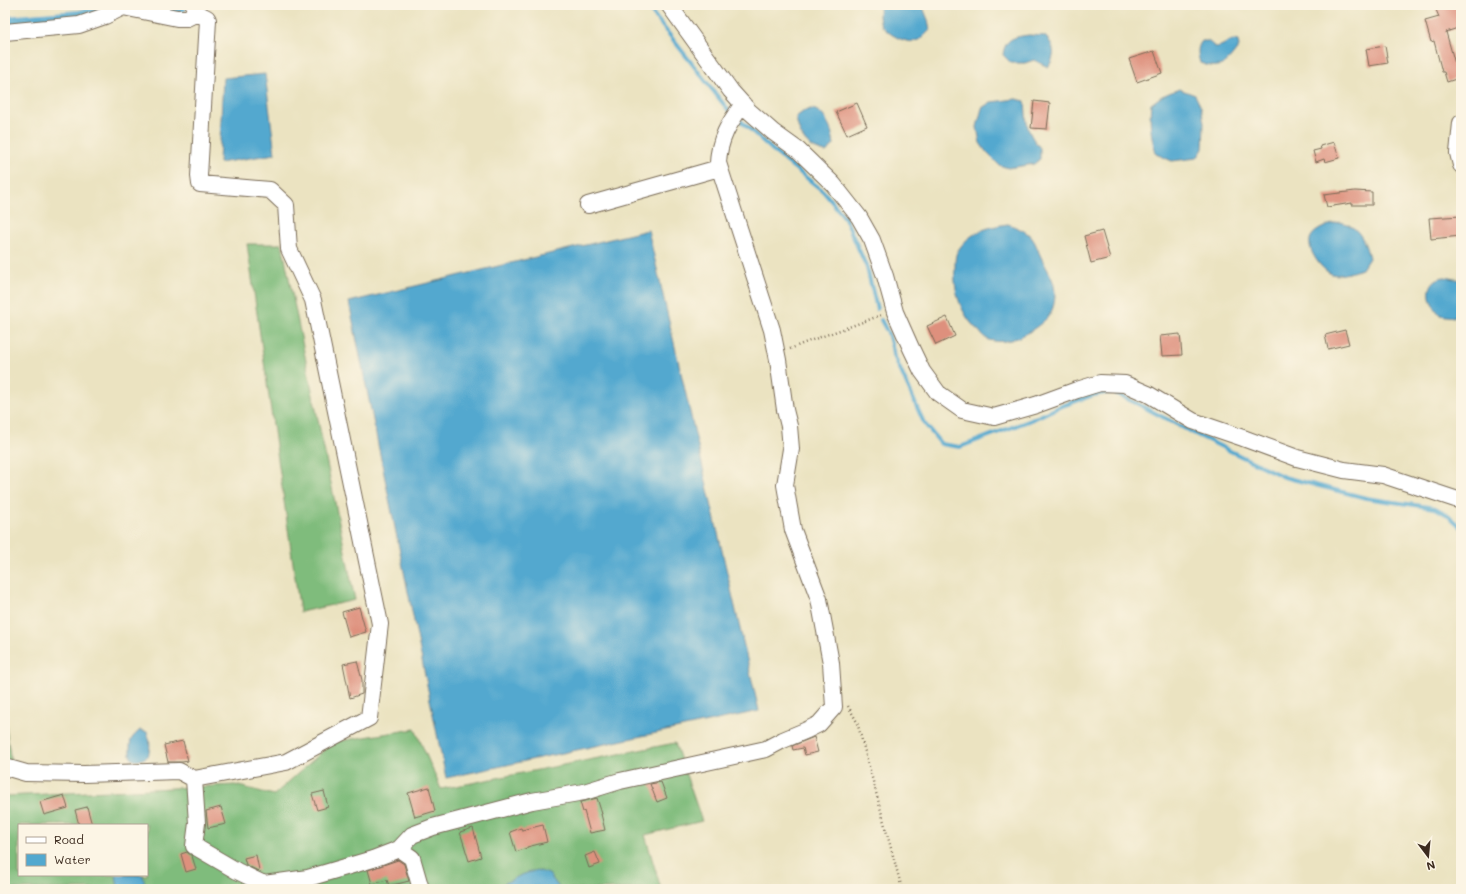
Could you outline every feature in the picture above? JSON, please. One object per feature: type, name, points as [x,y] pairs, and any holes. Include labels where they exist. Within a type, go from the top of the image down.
[{"type":"street","points":[[669,5],[731,91],[773,132],[803,155],[833,184],[859,217],[872,240],[885,276],[895,312],[922,371],[938,393],[962,410],[994,417],[1100,383],[1124,384],[1148,394],[1192,422],[1243,438],[1297,458],[1344,470],[1383,475],[1461,501]]},
{"type":"street","points":[[5,32],[79,25],[105,16],[123,7],[177,18],[188,18],[194,10],[207,18],[199,169],[200,184],[270,190],[286,205],[289,249],[313,300],[380,624],[369,718],[286,762],[194,778],[179,771],[84,774],[26,773],[5,767]]},
{"type":"street","points":[[194,778],[197,823],[194,846],[237,871],[264,884],[308,878],[366,861],[399,849],[412,835],[440,825],[532,801],[584,792],[620,781],[766,749],[819,724],[834,707],[831,663],[819,599],[793,530],[785,485],[791,449],[789,426],[784,410],[777,355],[772,330],[719,168],[718,155],[722,138],[743,104]]},
{"type":"street","points":[[1461,123],[1458,153],[1461,165]]},
{"type":"street","points":[[588,206],[719,168]]},
{"type":"street","points":[[399,849],[412,858],[421,889]]},
{"type":"path","points":[[777,355],[807,342],[883,314],[895,312]]},
{"type":"path","points":[[847,705],[857,722],[902,889]]},
{"type":"path","points":[[1451,889],[1461,886]]},
{"type":"green space","points":[[247,244],[282,244],[355,600],[300,612]]},
{"type":"green space","points":[[5,721],[11,762],[5,762]]},
{"type":"green space","points":[[415,729],[441,789],[675,743],[702,821],[645,835],[661,889],[5,889],[5,796],[235,785],[274,795],[333,742]]},
{"type":"water","points":[[880,5],[922,5],[930,30],[921,38],[911,42],[897,38],[882,26],[879,16]]},
{"type":"water","points":[[1029,35],[1045,36],[1051,44],[1053,55],[1051,63],[1048,67],[1034,60],[1025,63],[1011,63],[1003,55],[1006,45],[1011,39]]},
{"type":"water","points":[[1233,40],[1238,41],[1239,47],[1227,62],[1219,66],[1200,63],[1198,49],[1202,41],[1208,41],[1215,47]]},
{"type":"water","points":[[265,74],[275,154],[219,163],[223,78]]},
{"type":"water","points":[[1179,89],[1195,95],[1201,107],[1204,123],[1203,149],[1197,158],[1172,161],[1156,154],[1151,129],[1151,104],[1162,96]]},
{"type":"water","points":[[1016,99],[1025,101],[1029,131],[1040,148],[1040,159],[1034,164],[1008,168],[999,165],[987,153],[980,143],[977,127],[982,108],[991,102]]},
{"type":"water","points":[[811,109],[821,113],[828,123],[832,134],[834,145],[826,152],[813,148],[805,140],[799,130],[796,117],[804,111]]},
{"type":"water","points":[[1340,222],[1352,227],[1360,235],[1369,258],[1362,269],[1335,275],[1328,272],[1319,264],[1312,253],[1310,242],[1313,234],[1320,229]]},
{"type":"water","points":[[1008,224],[1024,231],[1033,240],[1054,284],[1055,300],[1049,315],[1034,329],[1020,337],[1005,341],[989,340],[973,326],[963,311],[955,285],[955,259],[957,252],[962,245],[973,235],[986,229]]},
{"type":"water","points":[[648,230],[759,711],[446,778],[349,302]]},
{"type":"water","points":[[1445,277],[1461,280],[1461,315],[1454,317],[1440,315],[1431,301],[1430,288],[1437,279]]},
{"type":"water","points":[[140,730],[147,732],[150,750],[148,756],[141,760],[133,760],[130,755],[130,742]]},
{"type":"water","points":[[537,870],[549,874],[560,889],[497,889],[499,886],[521,875]]},
{"type":"water","points":[[116,876],[143,876],[145,885],[144,889],[118,889]]},
{"type":"building","points":[[1434,5],[1461,5],[1461,27],[1446,32],[1459,78],[1447,82],[1444,72],[1442,72],[1434,41],[1431,42],[1425,21],[1439,17]]},
{"type":"building","points":[[1385,46],[1388,63],[1369,66],[1366,49]]},
{"type":"building","points":[[1154,51],[1162,73],[1137,82],[1129,59]]},
{"type":"building","points":[[1034,101],[1050,103],[1047,129],[1031,128]]},
{"type":"building","points":[[857,103],[867,126],[847,135],[836,112]]},
{"type":"building","points":[[1334,142],[1339,158],[1325,162],[1324,159],[1316,162],[1313,151],[1321,149],[1320,146]]},
{"type":"building","points":[[1355,191],[1372,192],[1372,205],[1352,205],[1352,203],[1327,207],[1324,195]]},
{"type":"building","points":[[1461,216],[1461,236],[1431,239],[1429,218]]},
{"type":"building","points":[[1102,231],[1110,258],[1091,263],[1084,236]]},
{"type":"building","points":[[947,317],[955,336],[936,345],[927,326]]},
{"type":"building","points":[[1345,330],[1349,344],[1328,349],[1325,335]]},
{"type":"building","points":[[1180,334],[1182,355],[1162,356],[1160,336]]},
{"type":"building","points":[[359,607],[366,632],[349,637],[342,612]]},
{"type":"building","points":[[357,661],[362,680],[362,694],[350,698],[343,664]]},
{"type":"building","points":[[814,737],[818,752],[805,755],[803,748],[793,750],[792,746]]},
{"type":"building","points":[[183,741],[188,761],[168,762],[164,745]]},
{"type":"building","points":[[661,782],[667,798],[657,802],[650,784]]},
{"type":"building","points":[[429,787],[435,811],[415,817],[408,793]]},
{"type":"building","points":[[324,791],[328,807],[317,810],[312,794]]},
{"type":"building","points":[[64,795],[68,808],[44,815],[40,802]]},
{"type":"building","points":[[597,798],[605,830],[590,833],[580,802]]},
{"type":"building","points":[[87,807],[92,824],[79,824],[75,810]]},
{"type":"building","points":[[221,807],[226,824],[208,828],[206,811]]},
{"type":"building","points":[[543,825],[547,842],[527,847],[516,852],[510,832],[521,828],[522,830]]},
{"type":"building","points":[[473,828],[481,857],[469,861],[460,832]]},
{"type":"building","points":[[187,852],[192,856],[196,869],[186,872],[181,854]]},
{"type":"building","points":[[595,852],[600,864],[589,868],[585,856]]},
{"type":"building","points":[[256,855],[258,871],[246,865],[244,858]]},
{"type":"building","points":[[398,860],[404,864],[409,881],[389,886],[387,880],[372,884],[368,870]]},
{"type":"waterway","points":[[5,23],[80,17],[87,15],[104,5]]},
{"type":"waterway","points":[[165,5],[175,7],[181,5]]},
{"type":"waterway","points":[[646,5],[729,111]]},
{"type":"waterway","points":[[741,121],[778,155],[823,191],[845,218],[867,268],[877,309]]},
{"type":"waterway","points":[[881,320],[888,333],[895,358],[924,423],[941,444],[960,447],[1031,420],[1059,407],[1093,395],[1112,392],[1284,477],[1366,498],[1435,508],[1448,515],[1461,527]]}]
